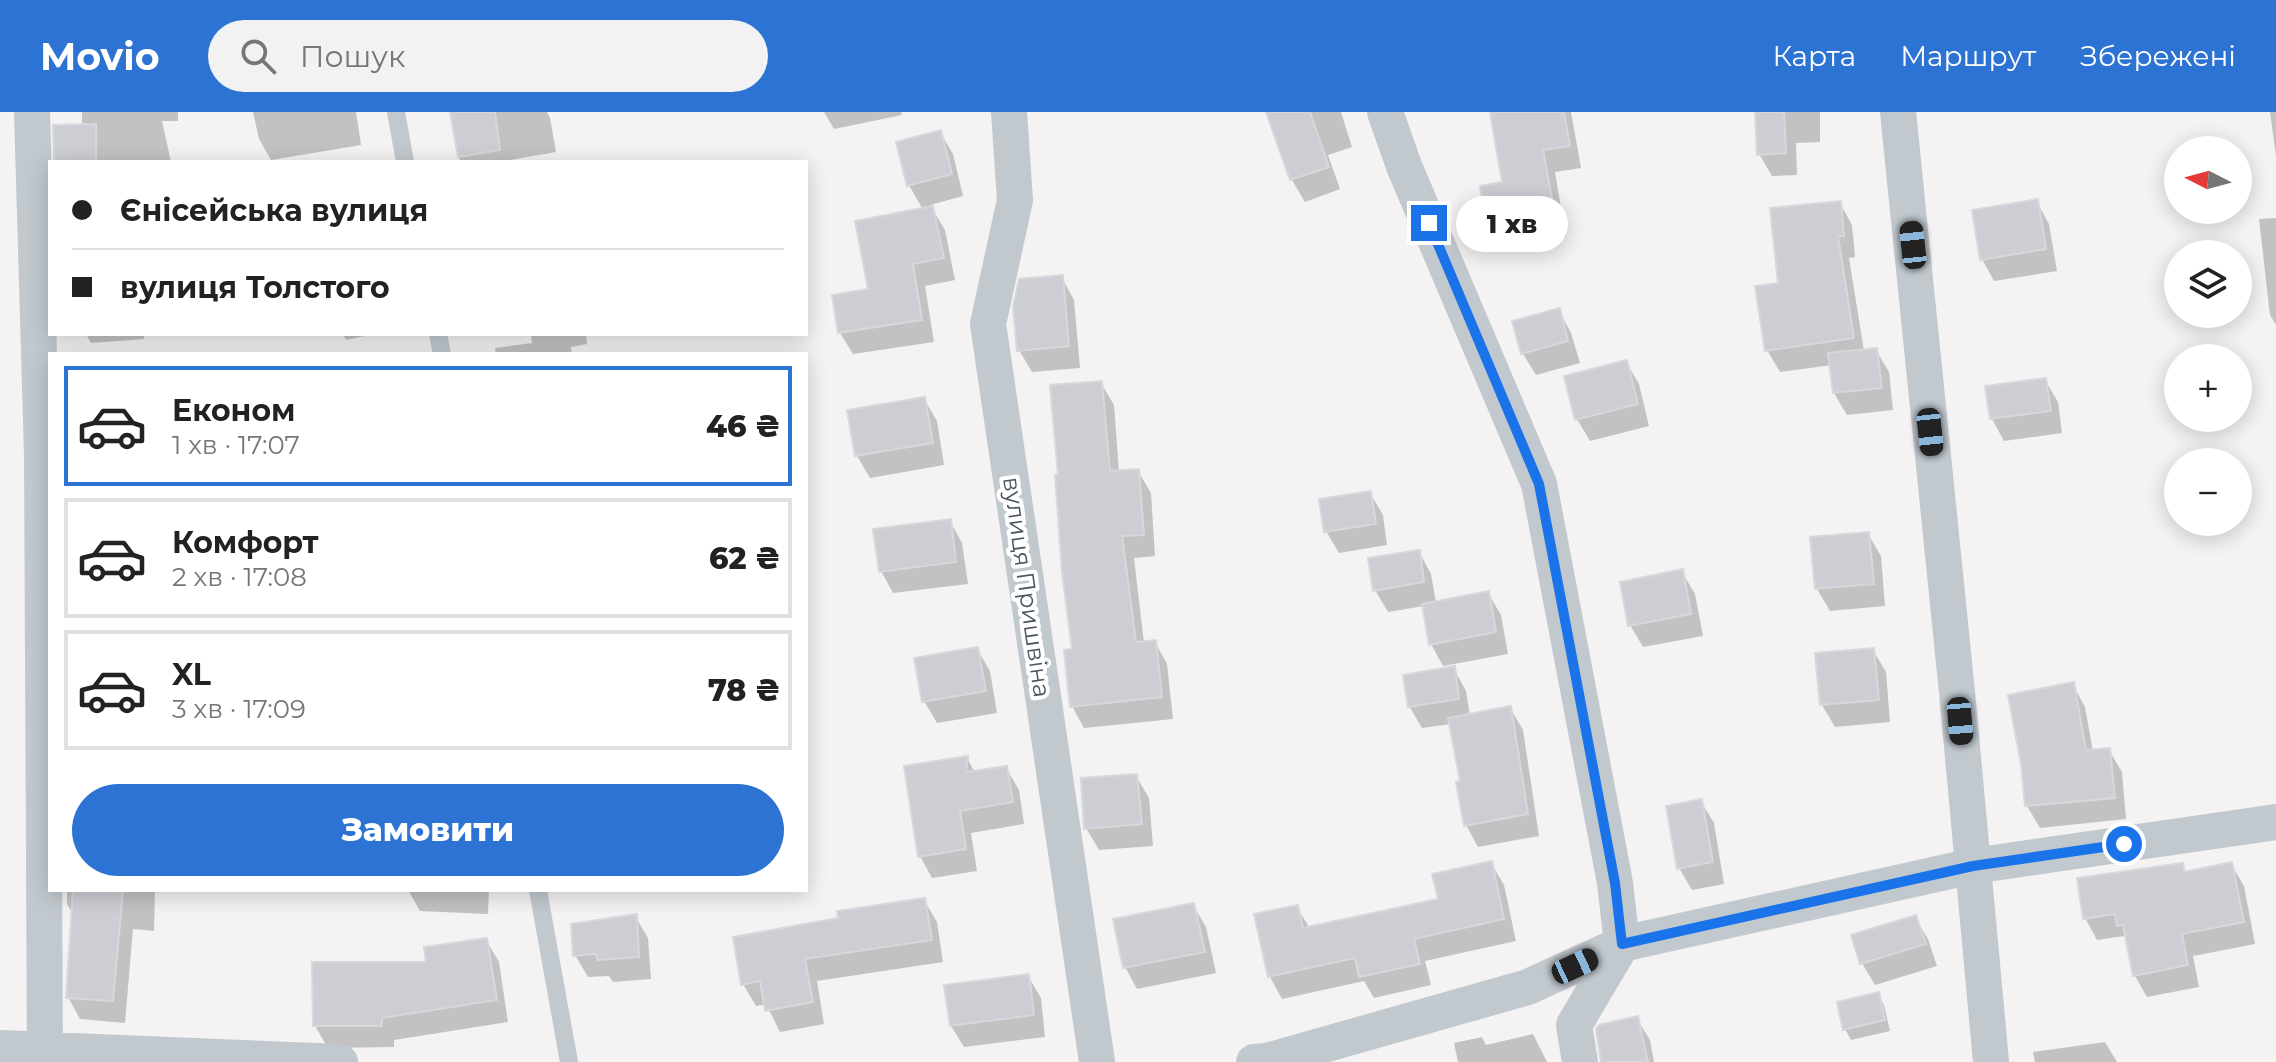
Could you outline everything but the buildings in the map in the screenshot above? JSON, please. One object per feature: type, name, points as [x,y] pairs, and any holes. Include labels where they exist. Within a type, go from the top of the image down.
[{"type":"street","points":[[32,112],[42,455],[46,1057]]},
{"type":"street","name":"вулиця Пришвіна","points":[[1009,112],[1015,200],[988,324],[1097,1062]]},
{"type":"street","points":[[1385,112],[1404,166],[1539,484],[1615,883],[1622,944],[1574,1025],[1580,1062]]},
{"type":"street","points":[[1898,112],[1991,1062]]},
{"type":"street","points":[[1263,1062],[1528,987],[1622,944],[1973,866],[2276,822]]},
{"type":"street","points":[[0,1048],[46,1057],[340,1062]]},
{"type":"lane","points":[[396,112],[405,160]]},
{"type":"lane","points":[[538,892],[569,1062]]},
{"type":"route","points":[[1429,223],[1539,484],[1615,883],[1622,944],[1973,866],[2124,844]]}]
